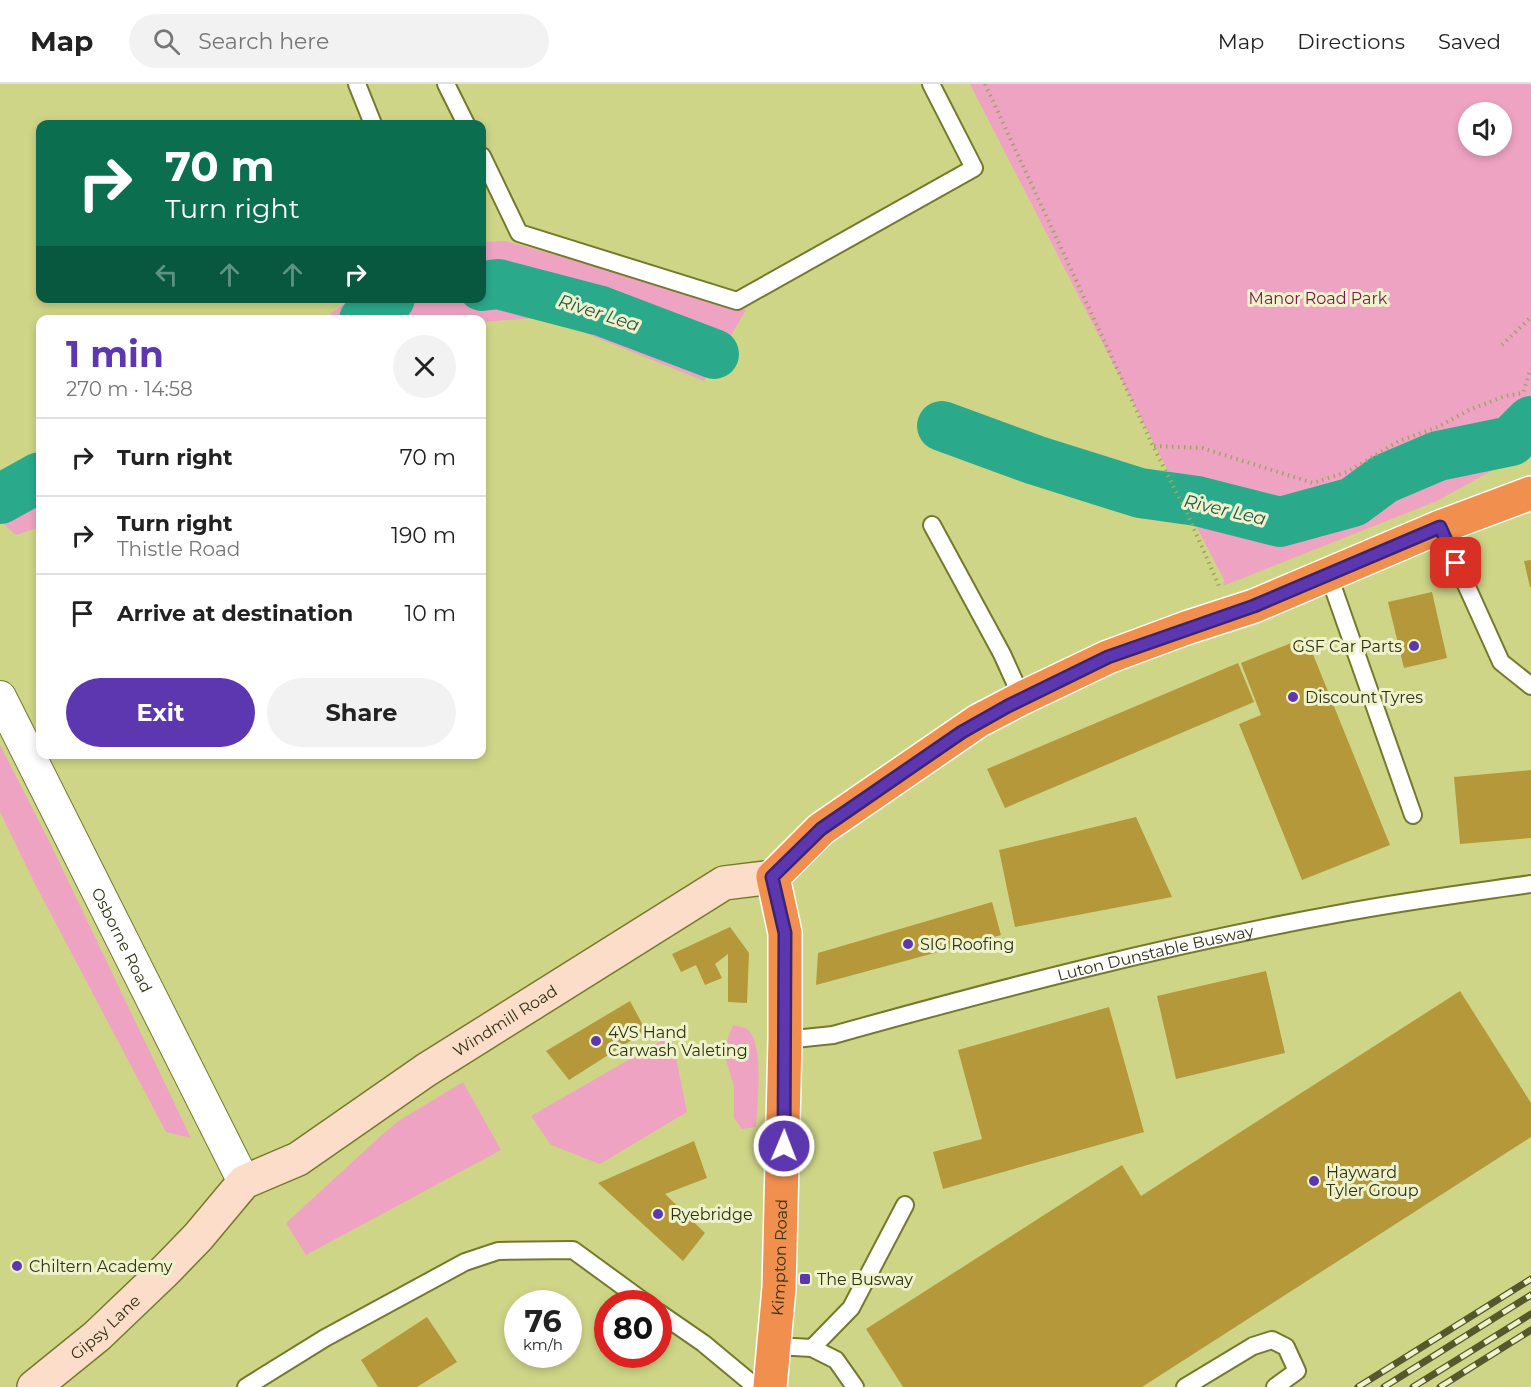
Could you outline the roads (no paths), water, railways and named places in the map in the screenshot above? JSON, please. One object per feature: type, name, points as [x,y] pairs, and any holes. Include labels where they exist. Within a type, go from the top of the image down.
[{"type":"highway","points":[[772,877],[821,829],[969,728],[1022,698],[1108,657],[1254,606],[1440,527],[1531,493]]},
{"type":"highway","name":"Kimpton Road","points":[[770,1387],[775,1346],[783,1189],[785,1040],[785,933],[772,877]]},
{"type":"main road","name":"Windmill Road","points":[[244,1182],[298,1159],[426,1070],[724,883],[772,877]]},
{"type":"main road","name":"Gipsy Lane","points":[[34,1387],[97,1336],[165,1271],[198,1237],[244,1182]]},
{"type":"street","name":"Osborne Road","points":[[0,697],[244,1182]]},
{"type":"lane","points":[[357,84],[371,120]]},
{"type":"lane","points":[[446,84],[464,120]]},
{"type":"lane","points":[[486,164],[519,233],[737,301],[974,168],[931,84]]},
{"type":"lane","points":[[932,525],[1002,654],[1022,698]]},
{"type":"lane","points":[[1440,527],[1501,663],[1531,686]]},
{"type":"lane","points":[[1329,576],[1413,815]]},
{"type":"lane","name":"Luton Dunstable Busway","points":[[785,1040],[833,1035],[1119,960],[1207,940],[1342,912],[1531,884]]},
{"type":"lane","points":[[812,1348],[851,1308],[905,1205]]},
{"type":"lane","points":[[246,1387],[325,1338],[455,1267],[498,1251],[573,1250],[628,1290]]},
{"type":"lane","points":[[672,1322],[703,1343],[756,1387]]},
{"type":"lane","points":[[1185,1387],[1253,1346],[1272,1340],[1286,1347],[1297,1371],[1275,1387]]},
{"type":"lane","points":[[775,1346],[812,1348],[836,1360],[855,1387]]},
{"type":"waterway","name":"River Lea","points":[[486,286],[498,284],[601,311],[714,354]]},
{"type":"waterway","name":"River Lea","points":[[370,315],[384,303]]},
{"type":"waterway","name":"River Lea","points":[[942,426],[1035,460],[1140,493],[1197,501],[1280,522],[1353,502],[1384,479],[1438,456],[1511,441],[1531,421]]},
{"type":"waterway","name":"River Lea","points":[[0,499],[36,479]]},
{"type":"railway","points":[[1358,1387],[1531,1279]]},
{"type":"railway","points":[[1384,1387],[1531,1295]]},
{"type":"railway","points":[[1413,1387],[1531,1314]]},
{"type":"railway","points":[[1440,1387],[1531,1330]]},
{"type":"place","name":"GSF Car Parts","points":[[1414,646]]},
{"type":"place","name":"Discount Tyres","points":[[1293,697]]},
{"type":"place","name":"SIG Roofing","points":[[908,944]]},
{"type":"place","name":"4VS Hand Carwash Valeting","points":[[596,1041]]},
{"type":"place","name":"Hayward Tyler Group","points":[[1314,1181]]},
{"type":"place","name":"Ryebridge","points":[[658,1214]]},
{"type":"place","name":"Chiltern Academy","points":[[17,1266]]},
{"type":"place","name":"The Busway","points":[[805,1279]]},
{"type":"park label","name":"Manor Road Park","points":[[1318,298]]}]
